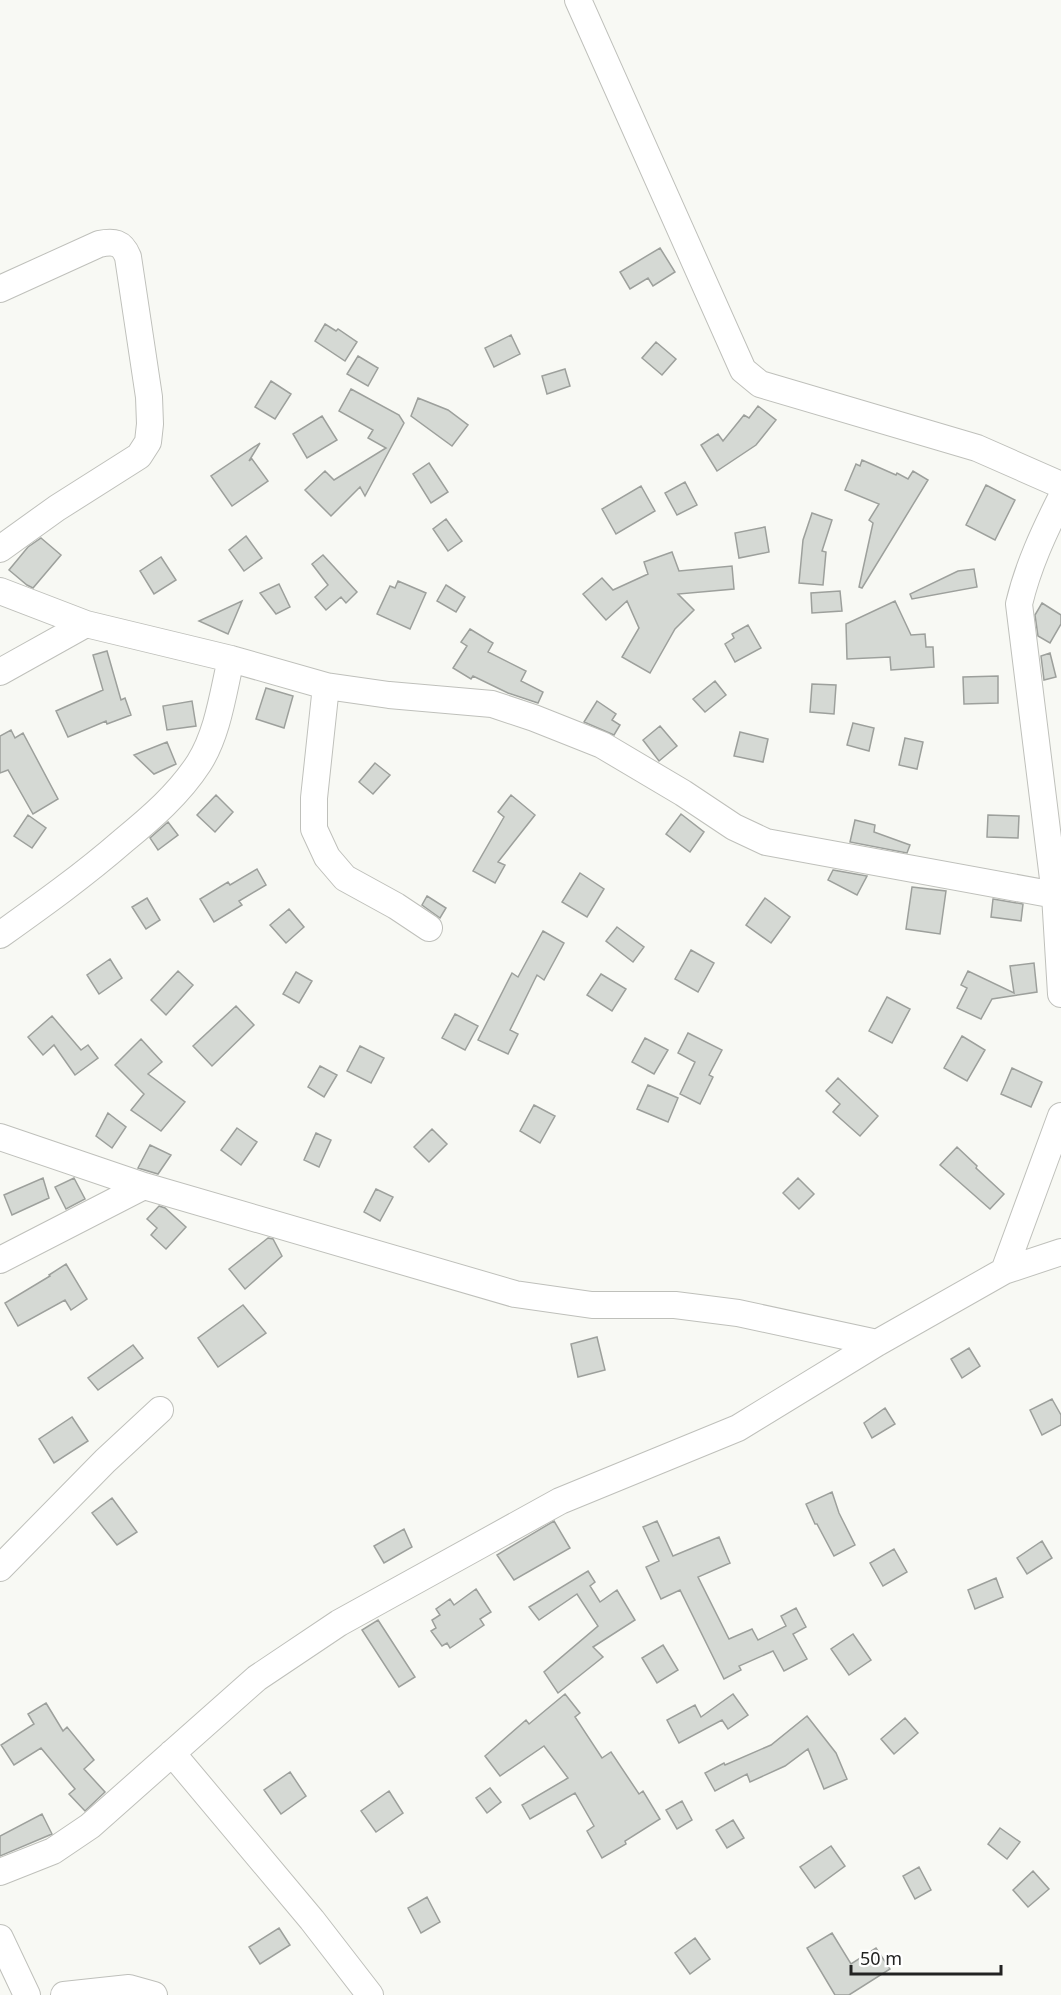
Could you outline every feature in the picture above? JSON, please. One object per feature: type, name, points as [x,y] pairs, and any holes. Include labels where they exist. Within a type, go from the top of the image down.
[{"type":"street","points":[[578,0],[743,370],[760,384],[977,448],[1061,485]]},
{"type":"street","points":[[0,289],[99,244],[119,243],[125,249],[128,257],[149,397],[150,423],[148,442],[139,456],[57,508],[0,549]]},
{"type":"street","points":[[1061,498],[1024,580],[1019,604],[1055,895],[1061,994]]},
{"type":"street","points":[[0,591],[86,624],[231,659],[326,686],[389,695],[492,704],[534,717],[602,745],[683,793],[734,827],[766,842],[1055,895]]},
{"type":"street","points":[[0,672],[86,624]]},
{"type":"street","points":[[0,935],[81,876],[159,811],[199,763],[209,742],[231,659]]},
{"type":"street","points":[[326,686],[314,798],[315,829],[327,857],[345,878],[396,906],[429,928]]},
{"type":"street","points":[[1004,1271],[1061,1116]]},
{"type":"street","points":[[0,1137],[144,1186],[515,1294],[592,1305],[675,1305],[738,1313],[877,1342]]},
{"type":"street","points":[[0,1260],[144,1186]]},
{"type":"street","points":[[0,1872],[53,1851],[90,1826],[257,1678],[339,1623],[560,1500],[738,1428],[877,1342],[1004,1271],[1061,1252]]},
{"type":"street","points":[[0,1568],[105,1461],[160,1410]]},
{"type":"street","points":[[172,1753],[312,1920],[370,1995]]},
{"type":"street","points":[[0,1938],[27,1995]]},
{"type":"street","points":[[64,1995],[129,1988],[154,1995]]},
{"type":"building","points":[[660,248],[675,272],[653,286],[648,278],[630,289],[620,272]]},
{"type":"building","points":[[325,324],[336,331],[338,329],[357,342],[345,361],[315,341]]},
{"type":"building","points":[[511,335],[520,354],[494,367],[485,348]]},
{"type":"building","points":[[656,342],[676,359],[662,375],[642,358]]},
{"type":"building","points":[[358,356],[378,368],[368,386],[347,374]]},
{"type":"building","points":[[565,369],[570,386],[547,394],[542,376]]},
{"type":"building","points":[[271,381],[291,394],[275,419],[255,407]]},
{"type":"building","points":[[351,389],[399,415],[404,423],[365,496],[360,487],[331,516],[305,490],[325,471],[334,480],[386,448],[368,438],[373,430],[339,411]]},
{"type":"building","points":[[418,398],[448,410],[468,425],[452,446],[411,416]]},
{"type":"building","points":[[758,406],[776,420],[756,445],[717,471],[701,445],[718,434],[723,441],[744,415],[749,418]]},
{"type":"building","points":[[322,416],[337,440],[307,458],[293,434]]},
{"type":"building","points":[[260,443],[249,461],[252,459],[268,481],[232,506],[211,476]]},
{"type":"building","points":[[862,460],[908,479],[913,471],[928,480],[862,588],[859,587],[873,523],[869,520],[879,504],[845,490],[856,464],[860,466]]},
{"type":"building","points":[[429,463],[448,492],[431,503],[413,474]]},
{"type":"building","points":[[685,482],[697,505],[677,515],[665,493]]},
{"type":"building","points":[[986,485],[1015,500],[995,540],[966,525]]},
{"type":"building","points":[[641,486],[655,511],[616,534],[602,509]]},
{"type":"building","points":[[812,513],[832,520],[822,551],[826,552],[823,585],[799,583],[803,540]]},
{"type":"building","points":[[446,519],[462,541],[448,551],[433,529]]},
{"type":"building","points":[[765,527],[769,552],[739,558],[735,533]]},
{"type":"building","points":[[246,536],[262,558],[244,571],[229,550]]},
{"type":"building","points":[[41,538],[61,555],[33,588],[9,570],[28,547]]},
{"type":"building","points":[[672,552],[679,571],[732,566],[734,589],[678,594],[694,610],[675,629],[650,673],[622,657],[639,628],[627,601],[606,620],[583,594],[602,578],[613,590],[648,574],[644,562]]},
{"type":"building","points":[[323,555],[357,592],[346,603],[341,597],[326,610],[315,597],[328,585],[312,564]]},
{"type":"building","points":[[161,557],[176,580],[154,594],[140,571]]},
{"type":"building","points":[[974,569],[977,587],[912,599],[910,594],[958,571]]},
{"type":"building","points":[[398,581],[426,593],[410,629],[377,614],[390,586],[395,588]]},
{"type":"building","points":[[279,584],[290,607],[276,614],[260,593]]},
{"type":"building","points":[[446,585],[465,597],[456,612],[437,601]]},
{"type":"building","points":[[840,591],[842,611],[812,613],[811,593]]},
{"type":"building","points":[[242,601],[228,634],[199,621]]},
{"type":"building","points":[[895,601],[911,635],[925,634],[926,647],[933,647],[934,667],[891,670],[890,657],[847,659],[846,624]]},
{"type":"building","points":[[1042,603],[1061,615],[1061,624],[1050,643],[1038,636],[1035,615]]},
{"type":"building","points":[[748,625],[761,648],[735,662],[725,644],[734,638],[732,634]]},
{"type":"building","points":[[470,629],[493,643],[488,652],[526,671],[521,681],[543,692],[538,703],[508,693],[473,676],[471,679],[453,668],[467,646],[461,642]]},
{"type":"building","points":[[107,651],[121,700],[125,698],[131,715],[107,724],[106,721],[68,737],[56,711],[103,690],[93,655]]},
{"type":"building","points":[[1050,653],[1056,677],[1044,680],[1041,656]]},
{"type":"building","points":[[998,676],[998,703],[964,704],[963,677]]},
{"type":"building","points":[[715,681],[726,695],[705,712],[693,699]]},
{"type":"building","points":[[812,684],[836,685],[834,714],[810,712]]},
{"type":"building","points":[[266,688],[293,696],[284,728],[256,719]]},
{"type":"building","points":[[192,701],[196,726],[167,730],[163,706]]},
{"type":"building","points":[[597,701],[616,714],[612,720],[620,725],[614,735],[584,722]]},
{"type":"building","points":[[853,723],[874,728],[869,751],[847,745]]},
{"type":"building","points":[[660,726],[677,746],[659,761],[643,740]]},
{"type":"building","points":[[11,730],[15,738],[23,733],[58,799],[33,814],[8,770],[0,773],[0,736]]},
{"type":"building","points":[[740,732],[768,739],[763,762],[734,756]]},
{"type":"building","points":[[905,738],[923,742],[917,769],[899,765]]},
{"type":"building","points":[[167,742],[176,764],[154,774],[134,755]]},
{"type":"building","points":[[375,763],[390,775],[373,794],[359,782]]},
{"type":"building","points":[[216,795],[233,812],[215,832],[197,815]]},
{"type":"building","points":[[511,795],[535,815],[498,862],[505,865],[495,883],[473,871],[504,817],[498,812]]},
{"type":"building","points":[[681,814],[704,832],[690,852],[666,834]]},
{"type":"building","points":[[28,815],[46,828],[32,848],[14,836]]},
{"type":"building","points":[[988,815],[1019,816],[1018,838],[987,837]]},
{"type":"building","points":[[855,820],[875,825],[874,832],[910,845],[907,853],[850,842]]},
{"type":"building","points":[[168,822],[178,835],[158,850],[150,838]]},
{"type":"building","points":[[257,869],[266,885],[239,901],[242,905],[214,922],[200,899],[228,882],[230,885]]},
{"type":"building","points":[[833,870],[867,876],[857,895],[828,880]]},
{"type":"building","points":[[580,873],[604,889],[587,917],[562,902]]},
{"type":"building","points":[[912,887],[946,891],[940,934],[906,929]]},
{"type":"building","points":[[427,896],[446,908],[440,918],[422,905]]},
{"type":"building","points":[[147,898],[160,920],[146,929],[132,907]]},
{"type":"building","points":[[765,898],[790,917],[771,943],[746,925]]},
{"type":"building","points":[[993,899],[1023,904],[1021,921],[991,917]]},
{"type":"building","points":[[289,909],[304,927],[286,943],[270,925]]},
{"type":"building","points":[[617,927],[644,947],[633,962],[606,941]]},
{"type":"building","points":[[543,931],[564,943],[544,980],[537,975],[510,1030],[518,1034],[508,1054],[478,1040],[512,973],[518,977]]},
{"type":"building","points":[[691,950],[714,963],[698,992],[675,979]]},
{"type":"building","points":[[110,959],[122,978],[99,994],[87,975]]},
{"type":"building","points":[[1034,963],[1037,992],[992,999],[981,1019],[957,1008],[967,988],[961,985],[968,971],[1014,993],[1010,966]]},
{"type":"building","points":[[178,971],[193,985],[166,1015],[151,1000]]},
{"type":"building","points":[[296,972],[312,981],[299,1003],[283,994]]},
{"type":"building","points":[[601,974],[626,989],[612,1011],[587,995]]},
{"type":"building","points":[[887,997],[910,1009],[892,1043],[869,1031]]},
{"type":"building","points":[[236,1006],[254,1025],[212,1066],[193,1046]]},
{"type":"building","points":[[455,1014],[478,1026],[465,1050],[442,1038]]},
{"type":"building","points":[[52,1016],[81,1050],[88,1045],[98,1058],[75,1075],[54,1045],[43,1055],[28,1037]]},
{"type":"building","points":[[688,1033],[722,1050],[709,1075],[713,1077],[700,1104],[680,1094],[695,1062],[678,1053]]},
{"type":"building","points":[[962,1036],[985,1050],[967,1081],[944,1068]]},
{"type":"building","points":[[645,1038],[668,1050],[654,1074],[632,1062]]},
{"type":"building","points":[[141,1039],[162,1062],[148,1074],[185,1102],[161,1131],[131,1110],[144,1094],[115,1065]]},
{"type":"building","points":[[360,1046],[384,1058],[371,1083],[347,1071]]},
{"type":"building","points":[[320,1066],[337,1075],[324,1097],[308,1087]]},
{"type":"building","points":[[1012,1068],[1042,1082],[1031,1107],[1001,1094]]},
{"type":"building","points":[[838,1078],[878,1116],[860,1136],[833,1112],[840,1104],[826,1091]]},
{"type":"building","points":[[648,1085],[678,1098],[668,1122],[637,1109]]},
{"type":"building","points":[[534,1105],[555,1116],[540,1143],[520,1131]]},
{"type":"building","points":[[108,1113],[126,1127],[112,1148],[96,1136]]},
{"type":"building","points":[[237,1128],[257,1142],[241,1165],[221,1150]]},
{"type":"building","points":[[432,1129],[447,1144],[429,1162],[414,1147]]},
{"type":"building","points":[[316,1133],[331,1140],[319,1167],[304,1160]]},
{"type":"building","points":[[150,1145],[171,1155],[158,1174],[138,1168]]},
{"type":"building","points":[[957,1147],[1004,1194],[990,1209],[940,1165]]},
{"type":"building","points":[[43,1178],[49,1198],[12,1215],[4,1195]]},
{"type":"building","points":[[74,1178],[85,1199],[66,1209],[55,1187]]},
{"type":"building","points":[[798,1178],[814,1194],[799,1209],[783,1193]]},
{"type":"building","points":[[376,1189],[393,1197],[380,1221],[364,1212]]},
{"type":"building","points":[[159,1206],[165,1208],[186,1227],[166,1249],[151,1235],[157,1228],[147,1219]]},
{"type":"building","points":[[268,1238],[273,1239],[282,1256],[245,1289],[229,1269]]},
{"type":"building","points":[[66,1264],[87,1299],[71,1310],[65,1300],[18,1326],[5,1303]]},
{"type":"building","points":[[243,1305],[266,1333],[218,1367],[198,1338]]},
{"type":"building","points":[[597,1337],[605,1370],[578,1377],[571,1344]]},
{"type":"building","points":[[133,1345],[143,1358],[98,1390],[88,1378]]},
{"type":"building","points":[[969,1348],[980,1366],[962,1378],[951,1359]]},
{"type":"building","points":[[1052,1399],[1061,1415],[1061,1425],[1042,1435],[1030,1410]]},
{"type":"building","points":[[885,1408],[895,1424],[872,1438],[864,1423]]},
{"type":"building","points":[[72,1417],[88,1441],[54,1463],[39,1439]]},
{"type":"building","points":[[832,1492],[839,1513],[855,1545],[834,1556],[806,1504]]},
{"type":"building","points":[[112,1498],[137,1532],[117,1545],[92,1513]]},
{"type":"building","points":[[554,1521],[570,1548],[514,1580],[497,1555]]},
{"type":"building","points":[[657,1521],[673,1556],[719,1537],[730,1563],[698,1577],[729,1639],[752,1629],[758,1640],[786,1626],[781,1616],[796,1608],[806,1627],[793,1634],[807,1659],[784,1671],[773,1651],[739,1666],[741,1670],[724,1679],[680,1590],[661,1599],[646,1567],[659,1561],[643,1527]]},
{"type":"building","points":[[404,1529],[412,1547],[384,1563],[374,1546]]},
{"type":"building","points":[[1042,1541],[1052,1558],[1027,1574],[1017,1558]]},
{"type":"building","points":[[894,1549],[907,1572],[883,1586],[870,1563]]},
{"type":"building","points":[[588,1571],[595,1582],[590,1586],[600,1602],[617,1590],[635,1620],[593,1647],[603,1657],[558,1693],[544,1672],[598,1626],[577,1594],[539,1620],[529,1607]]},
{"type":"building","points":[[996,1578],[1003,1597],[975,1609],[968,1590]]},
{"type":"building","points":[[476,1589],[491,1612],[480,1619],[484,1625],[450,1648],[447,1643],[442,1646],[431,1631],[436,1628],[432,1620],[440,1615],[436,1609],[450,1599],[454,1605]]},
{"type":"building","points":[[378,1620],[415,1677],[399,1687],[362,1630]]},
{"type":"building","points":[[853,1634],[871,1660],[849,1675],[831,1649]]},
{"type":"building","points":[[663,1645],[678,1670],[657,1683],[642,1658]]},
{"type":"building","points":[[565,1694],[580,1713],[575,1717],[602,1758],[611,1752],[639,1794],[643,1791],[660,1819],[602,1858],[587,1831],[594,1826],[575,1793],[530,1819],[522,1805],[568,1778],[544,1746],[500,1776],[485,1756],[526,1720],[529,1724]]},
{"type":"building","points":[[733,1694],[748,1715],[728,1729],[722,1720],[679,1743],[667,1720],[695,1705],[701,1717]]},
{"type":"building","points":[[46,1703],[63,1731],[67,1727],[94,1760],[84,1769],[105,1792],[85,1811],[69,1794],[75,1789],[41,1748],[14,1765],[1,1745],[34,1724],[28,1714]]},
{"type":"building","points":[[807,1716],[836,1753],[847,1779],[824,1789],[808,1749],[785,1766],[750,1782],[747,1774],[715,1791],[705,1773],[771,1745]]},
{"type":"building","points":[[905,1718],[918,1733],[894,1754],[881,1739]]},
{"type":"building","points":[[290,1772],[306,1796],[281,1814],[264,1790]]},
{"type":"building","points":[[490,1788],[501,1802],[487,1813],[476,1798]]},
{"type":"building","points":[[389,1791],[403,1813],[376,1832],[361,1811]]},
{"type":"building","points":[[682,1801],[692,1820],[677,1829],[666,1810]]},
{"type":"building","points":[[42,1814],[52,1834],[0,1856],[0,1836]]},
{"type":"building","points":[[733,1820],[744,1838],[727,1848],[716,1830]]},
{"type":"building","points":[[1000,1828],[1020,1842],[1007,1859],[988,1844]]},
{"type":"building","points":[[831,1846],[845,1866],[815,1888],[800,1867]]},
{"type":"building","points":[[919,1867],[931,1890],[915,1899],[903,1876]]},
{"type":"building","points":[[1033,1871],[1049,1889],[1028,1907],[1013,1890]]},
{"type":"building","points":[[427,1897],[440,1922],[421,1933],[408,1908]]},
{"type":"building","points":[[279,1928],[290,1945],[260,1964],[249,1947]]},
{"type":"building","points":[[832,1933],[851,1964],[876,1948],[890,1969],[849,1995],[835,1995],[807,1948]]},
{"type":"building","points":[[695,1938],[710,1959],[690,1974],[675,1953]]}]
